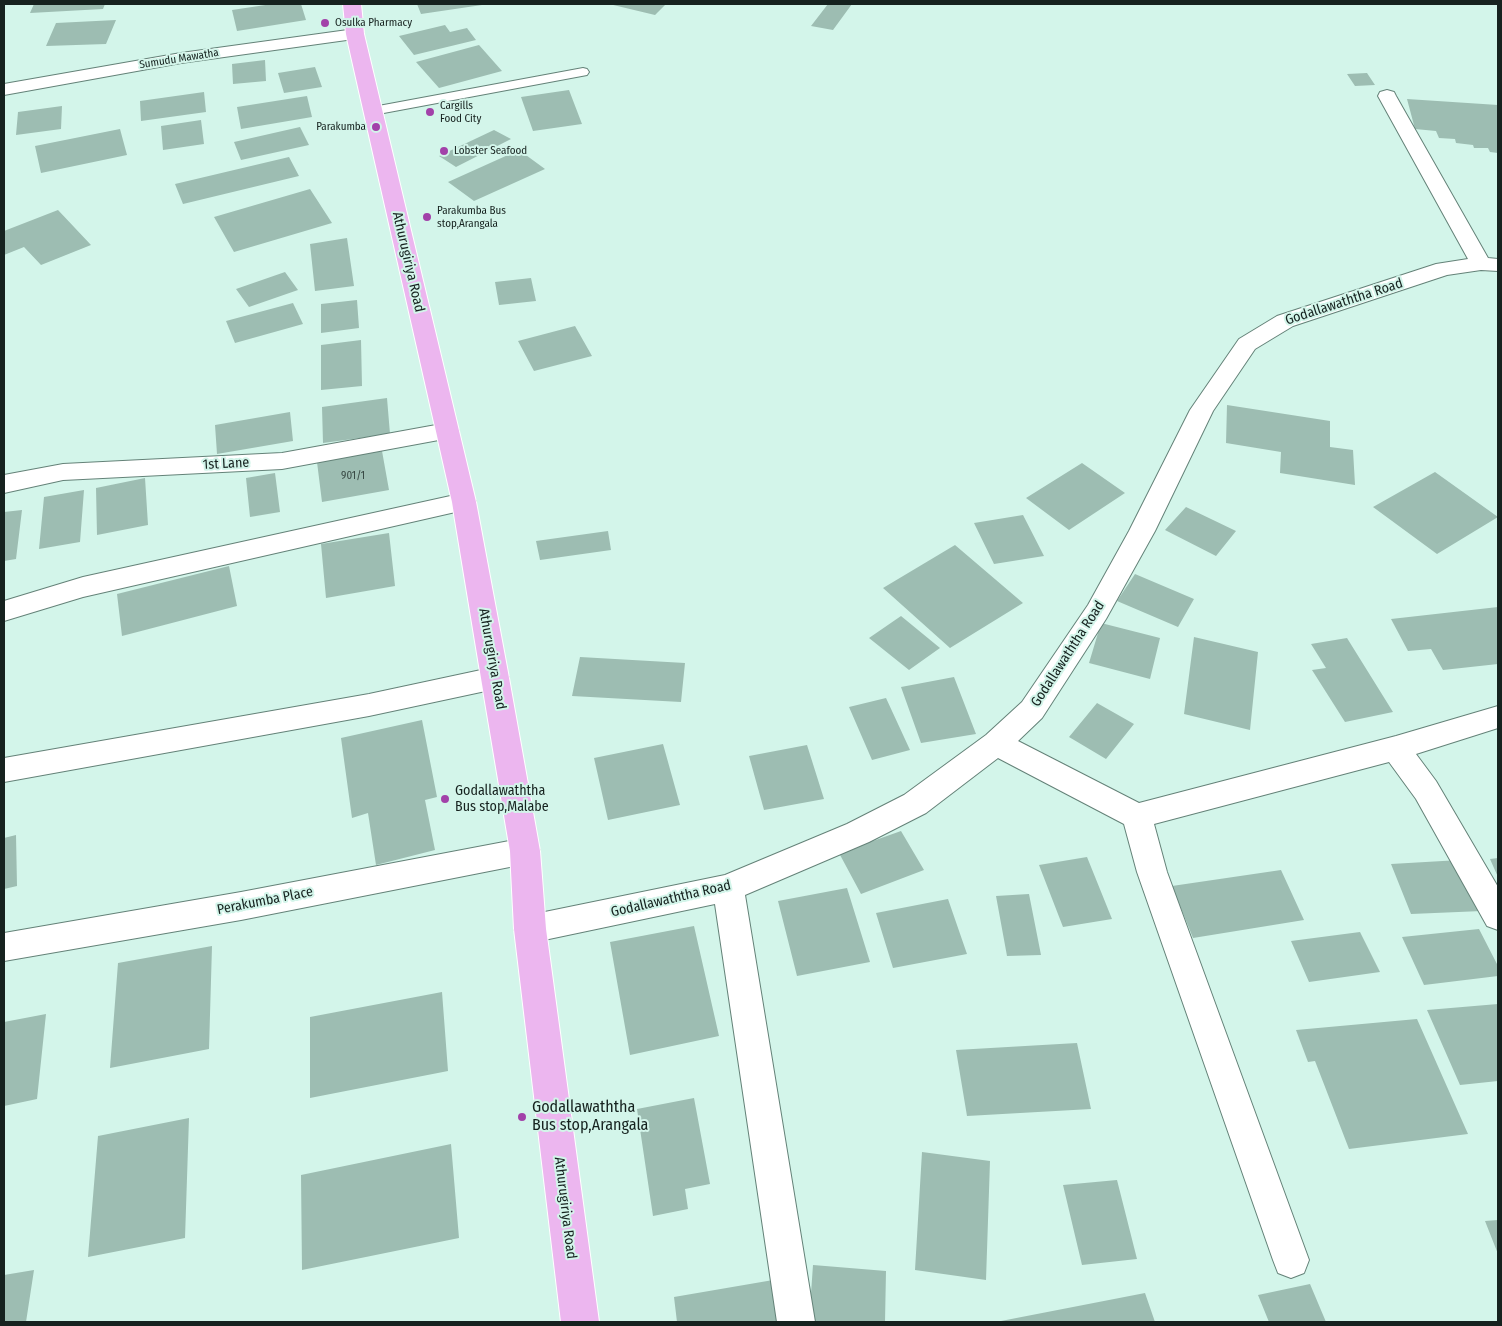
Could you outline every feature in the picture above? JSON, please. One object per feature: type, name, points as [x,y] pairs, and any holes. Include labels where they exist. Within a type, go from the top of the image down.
[{"type":"main road","name":"Athurugiriya Road","points":[[352,4],[355,34],[372,110],[464,502],[525,851],[530,929],[580,1322]]},
{"type":"street","name":"Sumudu Mawatha","points":[[4,88],[181,58],[355,34]]},
{"type":"street","points":[[1387,96],[1490,265]]},
{"type":"street","name":"Godallawaththa Road","points":[[530,929],[728,888],[858,834],[915,804],[996,743],[1032,710],[1097,612],[1142,531],[1202,410],[1247,344],[1286,321],[1444,269],[1490,265]]},
{"type":"street","name":"1st Lane","points":[[4,484],[63,472],[282,461],[448,431]]},
{"type":"street","points":[[4,611],[83,587],[464,502]]},
{"type":"street","points":[[4,770],[369,705],[495,678]]},
{"type":"street","points":[[996,743],[1137,816],[1396,748],[1498,717]]},
{"type":"street","points":[[1396,748],[1426,790],[1498,916]]},
{"type":"street","points":[[1137,816],[1152,872],[1291,1260]]},
{"type":"street","name":"Perakumba Place","points":[[4,947],[241,906],[525,851]]},
{"type":"street","points":[[728,888],[796,1322]]},
{"type":"lane","points":[[372,110],[584,72]]},
{"type":"building","points":[[34,4],[105,4],[103,9],[30,13]]},
{"type":"building","points":[[272,4],[301,4],[306,20],[237,31],[232,10]]},
{"type":"building","points":[[417,4],[482,4],[482,5],[421,14]]},
{"type":"building","points":[[609,4],[666,4],[655,15]]},
{"type":"building","points":[[828,4],[852,4],[833,30],[811,26]]},
{"type":"building","points":[[116,20],[106,44],[46,46],[56,23]]},
{"type":"building","points":[[445,25],[450,32],[467,28],[476,40],[414,55],[399,36]]},
{"type":"building","points":[[479,45],[502,71],[439,88],[416,62]]},
{"type":"building","points":[[265,60],[266,81],[233,84],[232,64]]},
{"type":"building","points":[[315,67],[322,87],[284,93],[278,73]]},
{"type":"building","points":[[1367,73],[1375,85],[1355,86],[1347,74]]},
{"type":"building","points":[[569,90],[582,124],[533,131],[521,97]]},
{"type":"building","points":[[204,92],[206,112],[141,121],[140,101]]},
{"type":"building","points":[[307,96],[312,117],[241,129],[237,107]]},
{"type":"building","points":[[1407,99],[1498,105],[1498,153],[1490,152],[1488,148],[1474,148],[1473,145],[1456,143],[1455,139],[1439,138],[1436,131],[1415,129]]},
{"type":"building","points":[[62,106],[61,129],[16,135],[18,112]]},
{"type":"building","points":[[201,120],[204,144],[163,150],[161,126]]},
{"type":"building","points":[[300,127],[309,145],[241,160],[234,142]]},
{"type":"building","points":[[120,129],[127,155],[41,173],[35,146]]},
{"type":"building","points":[[494,130],[511,139],[456,167],[439,156]]},
{"type":"building","points":[[519,150],[545,169],[474,201],[448,182]]},
{"type":"building","points":[[289,157],[299,176],[183,204],[175,184]]},
{"type":"building","points":[[310,189],[332,223],[234,252],[214,217]]},
{"type":"building","points":[[58,210],[91,245],[41,265],[24,247],[4,255],[4,231]]},
{"type":"building","points":[[347,238],[354,286],[315,291],[310,244]]},
{"type":"building","points":[[285,272],[298,290],[249,307],[236,289]]},
{"type":"building","points":[[531,278],[536,301],[499,305],[495,282]]},
{"type":"building","points":[[357,300],[359,328],[321,333],[321,304]]},
{"type":"building","points":[[293,303],[303,324],[235,343],[226,321]]},
{"type":"building","points":[[575,326],[592,356],[534,371],[518,341]]},
{"type":"building","points":[[361,340],[362,386],[321,390],[321,345]]},
{"type":"building","points":[[387,398],[390,434],[323,443],[322,407]]},
{"type":"building","points":[[1227,405],[1330,421],[1330,447],[1353,450],[1355,485],[1280,473],[1281,452],[1226,443]]},
{"type":"building","points":[[290,412],[293,441],[217,454],[215,425]]},
{"type":"building","points":[[382,451],[389,490],[322,502],[317,462]]},
{"type":"building","points":[[1082,463],[1125,493],[1069,530],[1026,498]]},
{"type":"building","points":[[1435,472],[1498,517],[1437,554],[1373,507]]},
{"type":"building","points":[[275,473],[280,512],[250,517],[246,478]]},
{"type":"building","points":[[145,478],[148,525],[97,535],[96,488]]},
{"type":"building","points":[[84,490],[80,542],[39,549],[44,497]]},
{"type":"building","points":[[1186,507],[1236,531],[1216,556],[1165,530]]},
{"type":"building","points":[[22,510],[16,559],[4,561],[4,512]]},
{"type":"building","points":[[1023,515],[1044,556],[994,564],[974,523]]},
{"type":"building","points":[[608,531],[611,550],[540,560],[536,541]]},
{"type":"building","points":[[389,533],[395,586],[326,598],[321,544]]},
{"type":"building","points":[[955,545],[1023,603],[950,648],[883,588]]},
{"type":"building","points":[[229,566],[237,606],[122,636],[117,594]]},
{"type":"building","points":[[1135,574],[1194,599],[1178,627],[1117,601]]},
{"type":"building","points":[[1498,607],[1498,664],[1443,670],[1431,649],[1408,651],[1391,619]]},
{"type":"building","points":[[901,616],[940,648],[909,670],[869,638]]},
{"type":"building","points":[[1101,623],[1160,638],[1150,679],[1089,663]]},
{"type":"building","points":[[1194,637],[1258,652],[1250,730],[1184,714]]},
{"type":"building","points":[[1347,638],[1393,712],[1345,722],[1312,670],[1326,668],[1311,644]]},
{"type":"building","points":[[580,657],[685,663],[681,702],[572,696]]},
{"type":"building","points":[[954,677],[976,734],[921,743],[901,687]]},
{"type":"building","points":[[886,698],[910,750],[872,760],[849,707]]},
{"type":"building","points":[[1097,703],[1134,724],[1106,759],[1069,737]]},
{"type":"building","points":[[422,720],[437,797],[425,800],[435,850],[376,865],[368,813],[352,818],[341,738]]},
{"type":"building","points":[[663,744],[680,805],[608,820],[594,758]]},
{"type":"building","points":[[807,745],[824,799],[764,810],[749,756]]},
{"type":"building","points":[[901,831],[924,870],[861,894],[839,853]]},
{"type":"building","points":[[16,835],[17,886],[4,889],[4,838]]},
{"type":"building","points":[[1087,857],[1112,919],[1063,927],[1039,865]]},
{"type":"building","points":[[1498,858],[1498,877],[1490,859]]},
{"type":"building","points":[[1460,860],[1482,911],[1411,914],[1391,864]]},
{"type":"building","points":[[1281,870],[1304,920],[1193,938],[1172,886]]},
{"type":"building","points":[[847,888],[870,962],[797,976],[778,901]]},
{"type":"building","points":[[1029,894],[1041,955],[1007,956],[996,896]]},
{"type":"building","points":[[948,899],[967,954],[893,968],[876,913]]},
{"type":"building","points":[[694,926],[719,1036],[630,1055],[610,942]]},
{"type":"building","points":[[1479,929],[1498,966],[1498,976],[1424,985],[1402,937]]},
{"type":"building","points":[[1360,932],[1380,972],[1309,982],[1291,941]]},
{"type":"building","points":[[212,946],[209,1049],[110,1068],[118,963]]},
{"type":"building","points":[[442,992],[448,1071],[310,1098],[310,1017]]},
{"type":"building","points":[[1498,1004],[1498,1081],[1460,1085],[1427,1010]]},
{"type":"building","points":[[46,1014],[37,1099],[4,1106],[4,1022]]},
{"type":"building","points":[[1417,1019],[1468,1134],[1349,1149],[1315,1061],[1308,1062],[1296,1030]]},
{"type":"building","points":[[1077,1043],[1091,1109],[967,1116],[956,1050]]},
{"type":"building","points":[[694,1098],[710,1184],[685,1189],[688,1209],[653,1216],[637,1109]]},
{"type":"building","points":[[189,1118],[185,1238],[88,1257],[98,1136]]},
{"type":"building","points":[[451,1144],[459,1238],[302,1270],[301,1175]]},
{"type":"building","points":[[922,1152],[990,1161],[986,1280],[915,1270]]},
{"type":"building","points":[[1117,1180],[1137,1259],[1082,1265],[1063,1185]]},
{"type":"building","points":[[1498,1220],[1498,1254],[1485,1221]]},
{"type":"building","points":[[813,1265],[886,1271],[885,1322],[809,1322]]},
{"type":"building","points":[[34,1270],[26,1322],[4,1322],[4,1275]]},
{"type":"building","points":[[779,1279],[787,1322],[677,1322],[674,1297]]},
{"type":"building","points":[[1310,1284],[1326,1322],[1269,1322],[1258,1295]]},
{"type":"building","points":[[1145,1293],[1155,1322],[1001,1322],[1001,1321]]},
{"type":"place","name":"Osulka Pharmacy","points":[[325,23]]},
{"type":"place","name":"Cargills Food City","points":[[430,112]]},
{"type":"place","name":"Parakumba","points":[[376,127]]},
{"type":"place","name":"Lobster Seafood","points":[[444,151]]},
{"type":"place","name":"Parakumba Bus stop,Arangala","points":[[427,217]]},
{"type":"place","name":"Godallawaththa Bus stop,Malabe","points":[[445,799]]},
{"type":"place","name":"Godallawaththa Bus stop,Arangala","points":[[522,1117]]}]
